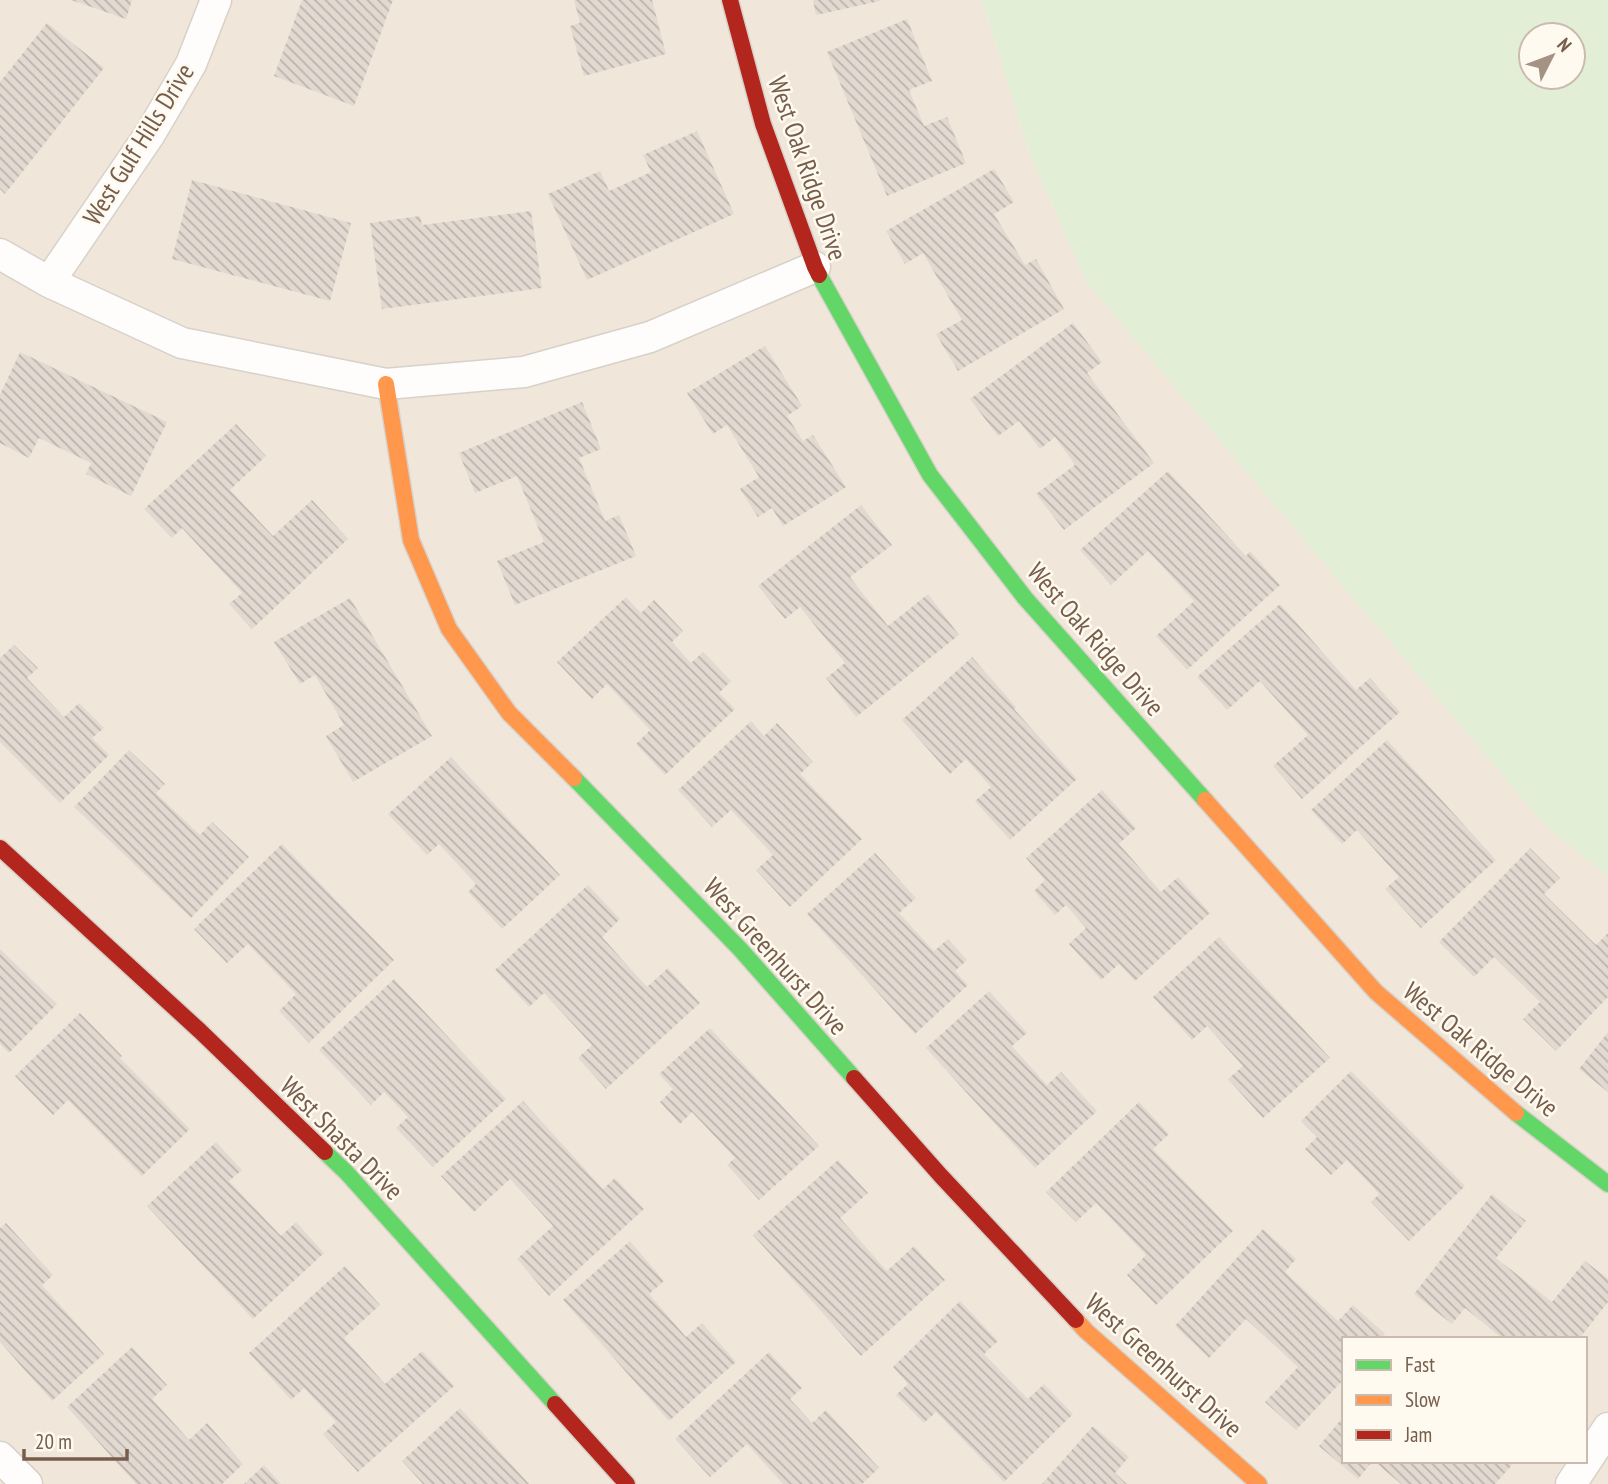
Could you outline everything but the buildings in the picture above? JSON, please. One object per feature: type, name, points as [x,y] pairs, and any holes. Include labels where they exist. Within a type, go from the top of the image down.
[{"type":"street","name":"West Gulf Hills Drive","points":[[49,282],[150,134],[191,64],[216,0]]},
{"type":"street","name":"West Oak Ridge Drive","points":[[730,0],[763,124],[815,267],[930,475],[1025,598],[1376,992],[1518,1115],[1608,1184]]},
{"type":"street","points":[[0,254],[49,282],[182,342],[386,383],[524,372],[650,337],[815,267]]},
{"type":"street","name":"West Greenhurst Drive","points":[[386,383],[411,540],[449,629],[509,713],[625,829],[740,950],[941,1176],[1086,1331],[1259,1484]]},
{"type":"street","name":"West Shasta Drive","points":[[0,848],[200,1031],[346,1172],[627,1484]]},
{"type":"street","points":[[1587,1460],[1608,1428]]},
{"type":"street","points":[[0,1457],[27,1484]]},
{"type":"street","points":[[1571,1484],[1585,1463]]},
{"type":"shaded area","points":[[0,0],[982,0],[1030,155],[1087,283],[1544,824],[1608,876],[1608,1484],[0,1484]]},
{"type":"green space","points":[[982,0],[1608,0],[1608,876],[1544,824],[1087,283],[1030,155]]},
{"type":"traffic: fast","points":[[819,275],[930,475],[1025,598],[1205,800]]},
{"type":"traffic: fast","points":[[574,778],[740,949],[854,1078]]},
{"type":"traffic: fast","points":[[1516,1113],[1608,1184]]},
{"type":"traffic: fast","points":[[325,1152],[555,1404]]},
{"type":"traffic: slow","points":[[386,384],[411,540],[449,629],[509,713],[574,778]]},
{"type":"traffic: slow","points":[[1205,800],[1376,992],[1516,1113]]},
{"type":"traffic: slow","points":[[1076,1320],[1259,1484]]},
{"type":"traffic: jam","points":[[730,0],[763,124],[819,275]]},
{"type":"traffic: jam","points":[[0,848],[200,1031],[325,1152]]},
{"type":"traffic: jam","points":[[854,1078],[941,1176],[1076,1320]]},
{"type":"traffic: jam","points":[[555,1404],[627,1484]]}]
